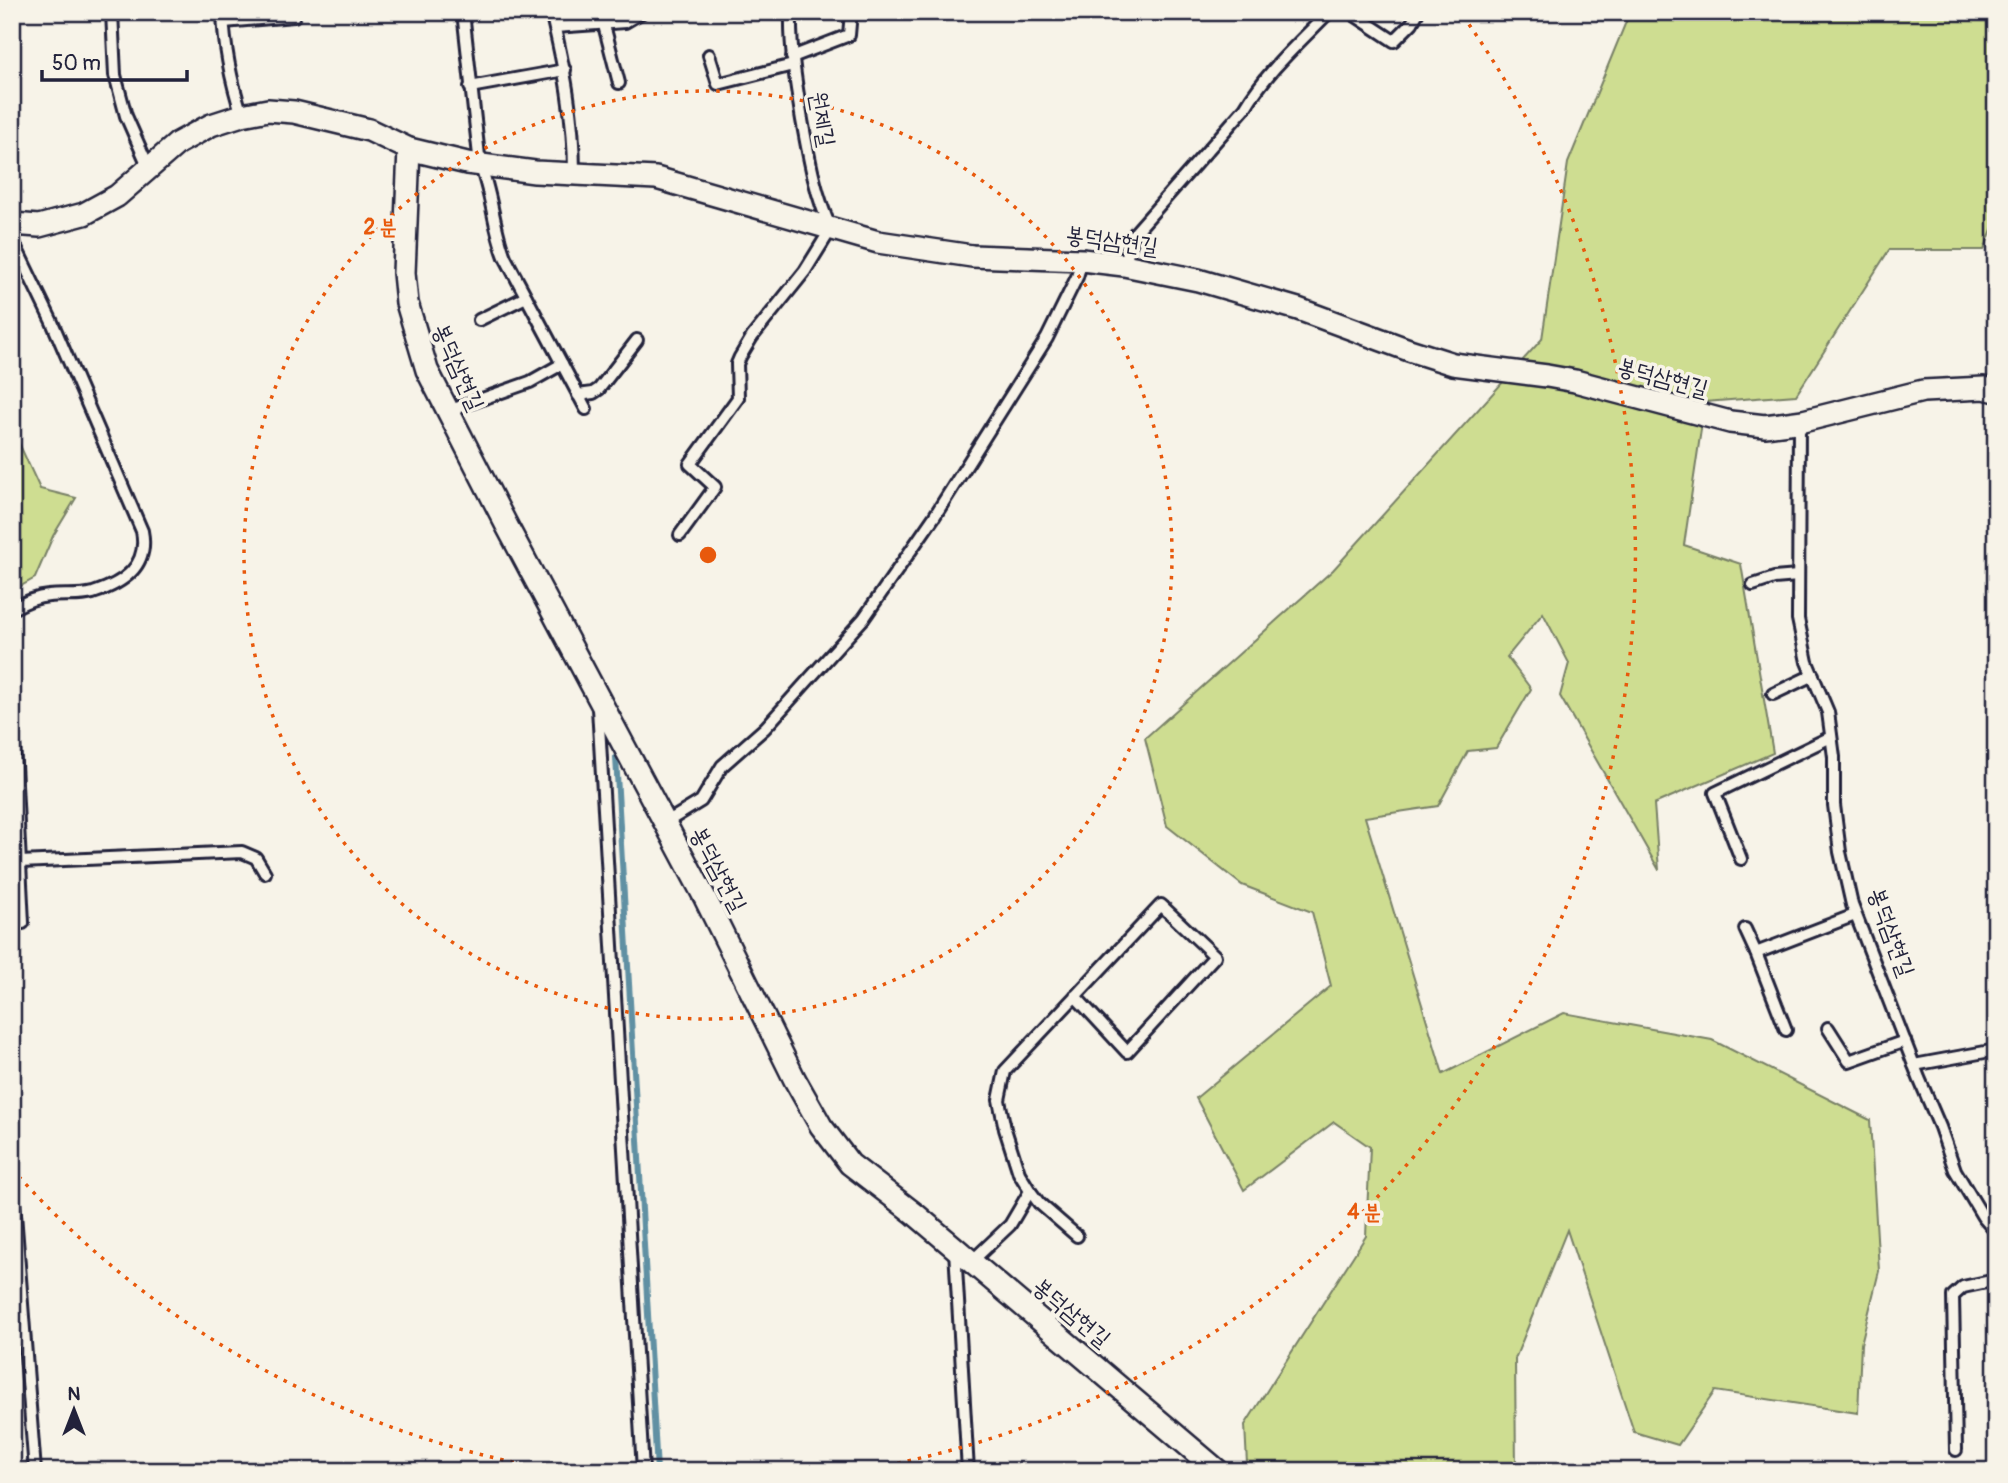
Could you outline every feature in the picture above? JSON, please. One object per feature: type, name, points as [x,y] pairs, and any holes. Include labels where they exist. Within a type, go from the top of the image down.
[{"type":"street","name":"봉덕삼현길","points":[[12,224],[39,226],[84,214],[117,196],[178,143],[211,125],[268,110],[294,112],[369,130],[409,149],[480,165],[534,172],[656,178],[878,242],[972,257],[1082,260],[1124,265],[1198,280],[1298,309],[1409,351],[1453,364],[1575,381],[1730,422],[1765,426],[1799,421],[1923,391],[1984,388],[1996,391]]},
{"type":"street","name":"봉덕삼현길","points":[[409,149],[404,273],[407,303],[428,370],[705,898],[795,1080],[821,1126],[850,1164],[963,1255],[1217,1471]]},
{"type":"lane","points":[[113,12],[115,75],[126,116],[149,168]]},
{"type":"lane","points":[[463,12],[480,165],[486,181],[495,232],[505,257],[586,409]]},
{"type":"lane","points":[[551,12],[565,70],[574,133],[574,173]]},
{"type":"lane","points":[[555,27],[625,22],[642,12]]},
{"type":"lane","name":"원제길","points":[[791,12],[793,61],[811,172],[819,204],[831,229]]},
{"type":"lane","points":[[709,55],[718,84],[793,61],[849,35],[850,12]]},
{"type":"lane","points":[[1124,265],[1134,234],[1245,108],[1276,66],[1329,12]]},
{"type":"lane","points":[[1350,12],[1394,41],[1412,23],[1418,12]]},
{"type":"lane","points":[[242,115],[229,74],[223,17],[294,16]]},
{"type":"lane","points":[[604,25],[619,83]]},
{"type":"lane","points":[[470,87],[565,70]]},
{"type":"lane","points":[[680,534],[715,486],[690,464],[738,398],[737,364],[740,357],[752,337],[805,271],[831,229]]},
{"type":"lane","points":[[12,239],[52,323],[142,531],[145,544],[137,567],[124,578],[93,592],[49,596],[31,600],[12,609]]},
{"type":"lane","points":[[665,823],[701,801],[722,766],[765,728],[864,618],[934,517],[1047,338],[1062,311],[1082,260]]},
{"type":"lane","points":[[478,320],[526,297]]},
{"type":"lane","points":[[578,395],[593,393],[599,389],[637,340]]},
{"type":"lane","points":[[448,411],[530,382],[562,364]]},
{"type":"lane","name":"봉덕삼현길","points":[[1799,421],[1798,619],[1807,662],[1828,712],[1834,757],[1834,805],[1840,852],[1855,915],[1955,1170],[1983,1217],[1996,1232]]},
{"type":"lane","points":[[1753,585],[1774,578],[1798,576]]},
{"type":"lane","points":[[1773,694],[1813,676]]},
{"type":"lane","points":[[597,696],[643,1471]]},
{"type":"lane","points":[[12,705],[23,923]]},
{"type":"lane","points":[[1741,859],[1715,793],[1831,737]]},
{"type":"lane","points":[[20,862],[242,852],[256,858],[265,873]]},
{"type":"lane","points":[[1075,996],[1127,1052],[1214,956],[1161,905],[1075,996],[1005,1071],[999,1100],[1005,1129],[1020,1173],[1039,1203],[1077,1236]]},
{"type":"lane","points":[[1756,953],[1855,915]]},
{"type":"lane","points":[[1745,929],[1786,1030]]},
{"type":"lane","points":[[1828,1028],[1849,1061],[1905,1041]]},
{"type":"lane","points":[[1914,1065],[1996,1050]]},
{"type":"lane","points":[[12,1175],[35,1471]]},
{"type":"lane","points":[[968,1471],[963,1255],[1010,1225],[1030,1191]]},
{"type":"lane","points":[[1955,1450],[1953,1296],[1963,1287],[1996,1280]]},
{"type":"green space","points":[[1630,12],[1996,12],[1996,219],[1984,250],[1889,250],[1796,395],[1705,402],[1684,545],[1741,564],[1773,753],[1654,804],[1659,870],[1560,696],[1569,663],[1543,613],[1507,657],[1531,689],[1496,748],[1468,751],[1438,806],[1365,817],[1443,1074],[1564,1013],[1712,1040],[1870,1120],[1879,1271],[1861,1344],[1858,1413],[1715,1391],[1678,1445],[1634,1432],[1567,1230],[1515,1359],[1516,1471],[1258,1471],[1247,1464],[1245,1425],[1366,1236],[1370,1147],[1334,1122],[1244,1190],[1196,1098],[1331,986],[1312,912],[1242,885],[1167,826],[1145,738],[1333,570],[1542,339],[1568,163]]},
{"type":"green space","points":[[12,428],[40,489],[76,498],[53,536],[35,578],[12,591]]},
{"type":"waterway","points":[[616,757],[657,1471]]}]
